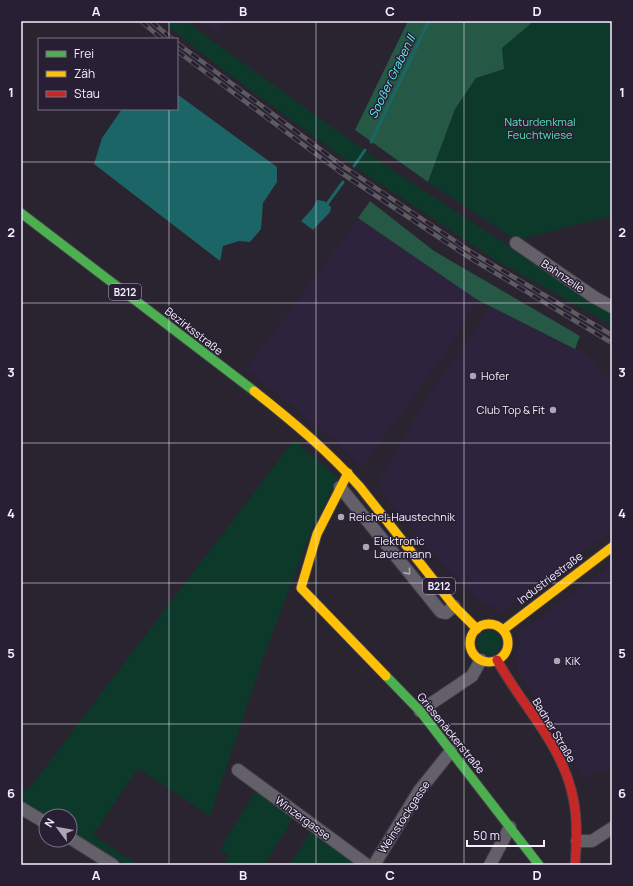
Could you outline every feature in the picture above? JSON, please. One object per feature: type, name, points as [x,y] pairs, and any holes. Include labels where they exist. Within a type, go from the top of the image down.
[{"type":"main road","name":"Bezirksstraße","points":[[21,213],[255,393],[317,443],[348,473]]},
{"type":"main road","points":[[340,487],[348,473]]},
{"type":"main road","name":"B212","points":[[348,473],[403,540],[454,606],[477,629]]},
{"type":"main road","name":"Griesenäckerstraße","points":[[340,487],[317,534],[301,588],[420,711],[539,865]]},
{"type":"main road","name":"Industriestraße","points":[[503,630],[612,546]]},
{"type":"main road","points":[[487,624],[493,624],[503,630],[508,641],[508,648],[502,657],[497,660],[487,662],[476,657],[471,646],[473,634],[477,629],[487,624]]},
{"type":"main road","name":"Badner Straße","points":[[497,660],[504,675],[547,737],[568,778],[577,824],[575,865]]},
{"type":"street","name":"Bahnzeile","points":[[516,243],[594,297],[612,307]]},
{"type":"street","points":[[340,487],[441,612],[446,613],[454,606]]},
{"type":"street","points":[[420,711],[472,676],[481,660]]},
{"type":"street","name":"Weinstockgasse","points":[[374,865],[419,791],[451,751]]},
{"type":"street","name":"Winzergasse","points":[[238,770],[367,865]]},
{"type":"street","points":[[21,808],[38,818]]},
{"type":"street","points":[[490,865],[510,827]]},
{"type":"street","points":[[577,841],[592,841],[612,828]]},
{"type":"street","points":[[78,843],[112,865]]},
{"type":"shaded area","points":[[199,21],[228,21],[218,35]]},
{"type":"shaded area","points":[[408,21],[534,21],[502,48],[504,69],[476,78],[455,109],[428,182],[355,130]]},
{"type":"shaded area","points":[[178,95],[277,167],[277,182],[263,203],[261,229],[250,242],[239,241],[223,246],[220,261],[94,164],[102,138],[121,110],[178,110]]},
{"type":"shaded area","points":[[317,200],[324,201],[331,207],[330,212],[313,230],[301,221],[312,209]]},
{"type":"shaded area","points":[[370,201],[434,251],[580,336],[575,349],[476,299],[358,218]]},
{"type":"shaded area","points":[[358,218],[476,299],[455,339],[362,468],[334,440],[245,369],[272,335]]},
{"type":"shaded area","points":[[491,307],[589,356],[607,379],[612,381],[612,531],[575,556],[502,613],[475,597],[423,543],[380,489],[378,482],[428,396]]},
{"type":"shaded area","points":[[612,564],[612,767],[584,778],[548,716],[518,672],[517,657],[520,642],[518,634]]},
{"type":"green space","points":[[162,21],[185,21],[389,168],[612,313],[612,325],[497,261],[367,175],[223,70]]},
{"type":"green space","name":"Naturdenkmal Feuchtwiese","points":[[534,21],[612,21],[612,216],[516,240],[428,182],[455,109],[476,78],[504,69],[502,48]]},
{"type":"green space","points":[[294,440],[338,478],[312,529],[264,656],[210,816],[138,768],[93,835],[138,865],[126,865],[78,836],[78,808],[38,808],[38,811],[21,800],[21,788],[27,791]]},
{"type":"green space","points":[[489,631],[494,632],[500,638],[500,648],[494,654],[489,655],[484,654],[478,648],[477,643],[478,638],[484,632]]},
{"type":"green space","points":[[256,790],[293,818],[265,865],[223,865],[229,856],[220,849]]},
{"type":"green space","points":[[311,831],[356,865],[290,865]]},
{"type":"waterway","name":"Sooßer Graben II","points":[[371,142],[429,21]]},
{"type":"waterway","points":[[354,166],[365,150]]},
{"type":"waterway","points":[[327,204],[343,182]]},
{"type":"railway","points":[[141,21],[161,38]]},
{"type":"railway","points":[[151,21],[171,38]]},
{"type":"railway","points":[[178,44],[343,166],[473,253],[612,335]]},
{"type":"railway","points":[[178,52],[340,172],[470,258],[612,343]]},
{"type":"traffic: fast","points":[[21,213],[254,391]]},
{"type":"traffic: fast","points":[[386,676],[420,711],[539,865]]},
{"type":"traffic: slow","points":[[254,391],[309,437],[348,474],[360,487],[454,606],[477,629]]},
{"type":"traffic: slow","points":[[348,473],[317,534],[301,588],[386,676]]},
{"type":"traffic: slow","points":[[503,630],[612,547]]},
{"type":"traffic: slow","points":[[489,624],[499,627],[505,633],[508,643],[505,653],[499,659],[489,662],[479,659],[473,653],[470,643],[473,633],[479,627],[489,624]]},
{"type":"traffic: jam","points":[[497,660],[558,755],[565,772],[571,789],[576,817],[575,865]]},
{"type":"place","name":"Hofer","points":[[473,376]]},
{"type":"place","name":"Club Top & Fit","points":[[553,410]]},
{"type":"place","name":"Reichel-Haustechnik","points":[[341,517]]},
{"type":"place","name":"Elektronic Lauermann","points":[[366,547]]},
{"type":"place","name":"KiK","points":[[557,661]]}]
